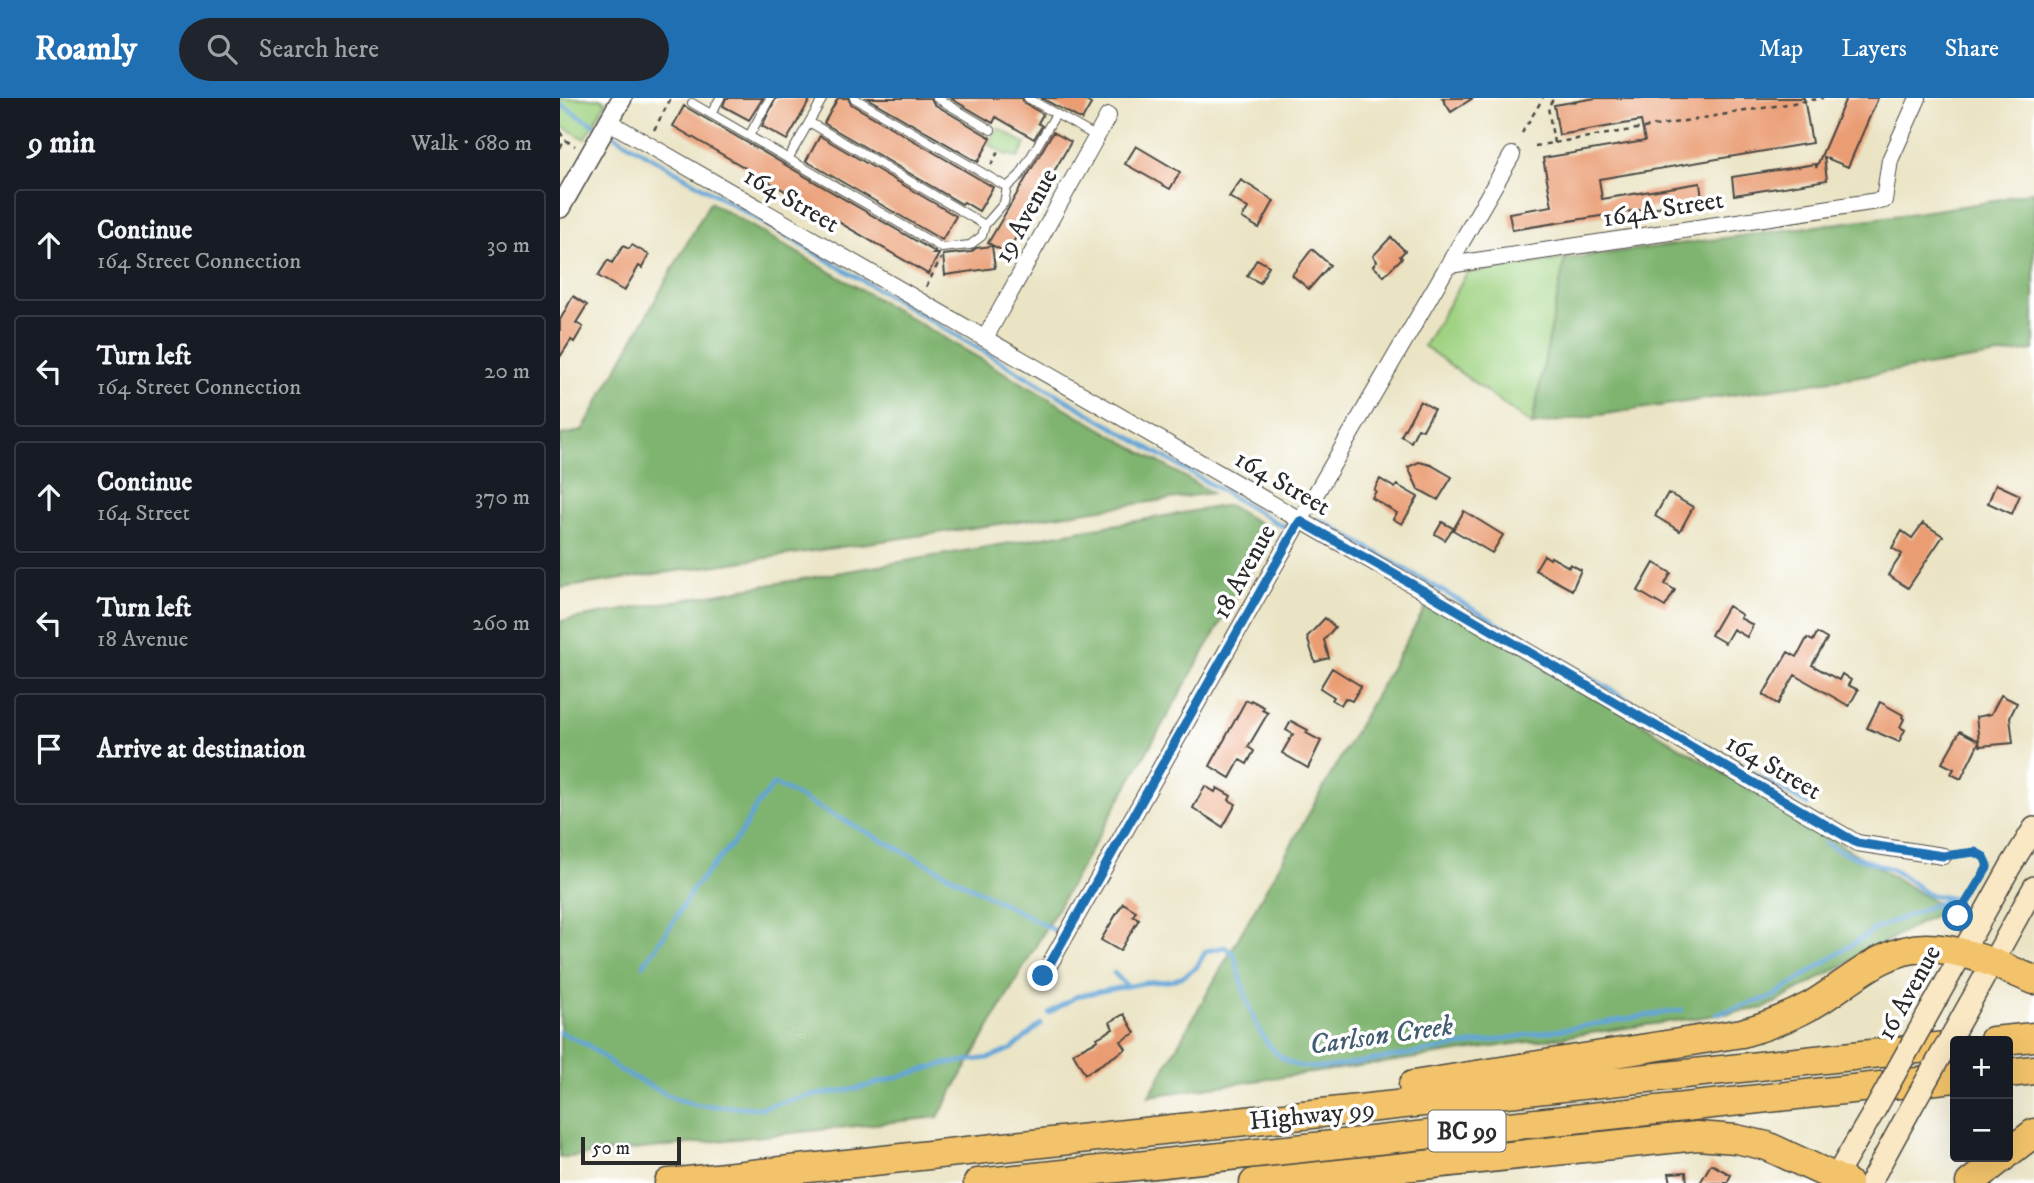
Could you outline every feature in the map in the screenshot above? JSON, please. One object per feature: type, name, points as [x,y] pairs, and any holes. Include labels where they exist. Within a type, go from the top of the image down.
[{"type":"highway","points":[[1050,1142],[1742,1033],[1787,1018],[1875,964],[1909,950],[1926,948],[1962,952],[2034,980]]},
{"type":"highway","points":[[2013,1039],[2034,1037]]},
{"type":"highway","name":"Highway 99","points":[[669,1183],[1950,1046]]},
{"type":"highway","points":[[2013,1072],[2034,1070]]},
{"type":"highway","name":"Highway 99","points":[[978,1183],[1950,1079]]},
{"type":"highway","points":[[2013,1149],[2034,1133]]},
{"type":"highway","points":[[1254,1183],[1697,1136],[1736,1139],[1767,1146],[1838,1181]]},
{"type":"highway","points":[[1970,1183],[1997,1162]]},
{"type":"main road","name":"16 Avenue","points":[[1838,1181],[1962,952],[2034,828]]},
{"type":"main road","points":[[1870,1183],[2034,887]]},
{"type":"street","points":[[560,208],[622,98]]},
{"type":"street","name":"164A Street","points":[[1449,265],[1884,200],[1890,160],[1918,98]]},
{"type":"street","name":"19 Avenue","points":[[985,338],[1108,116]]},
{"type":"street","name":"164 Street","points":[[609,122],[1857,843],[1943,856]]},
{"type":"street","name":"18 Avenue","points":[[1043,976],[1300,521],[1512,155]]},
{"type":"lane","points":[[711,114],[720,98]]},
{"type":"lane","points":[[749,136],[770,98]]},
{"type":"lane","points":[[788,159],[823,98]]},
{"type":"lane","points":[[854,98],[1007,187]]},
{"type":"lane","points":[[937,98],[991,130]]},
{"type":"lane","points":[[1028,98],[1097,137]]},
{"type":"lane","points":[[692,103],[942,248],[970,245],[982,236],[985,225],[1004,203],[1007,187],[1020,175],[1056,114]]},
{"type":"lane","points":[[809,122],[985,225]]},
{"type":"path","points":[[654,130],[671,98]]},
{"type":"path","points":[[1522,134],[1543,98]]},
{"type":"path","points":[[1554,98],[1548,107],[1554,143]]},
{"type":"path","points":[[1535,146],[1823,98]]},
{"type":"path","points":[[560,132],[565,140],[590,155]]},
{"type":"path","points":[[560,148],[565,140]]},
{"type":"path","points":[[986,174],[999,150]]},
{"type":"path","points":[[926,287],[940,261],[942,248]]},
{"type":"path","points":[[1943,856],[1975,852],[1984,857],[1987,863],[1987,868],[1958,916],[1961,923]]},
{"type":"green space","points":[[560,98],[600,98],[606,102],[585,139],[560,125]]},
{"type":"green space","points":[[998,128],[1026,144],[1018,158],[1009,154],[1008,156],[988,144]]},
{"type":"green space","points":[[2034,191],[2034,350],[1532,425],[1565,259],[1901,215],[1983,203]]},
{"type":"green space","points":[[710,202],[1212,493],[560,588],[560,435],[582,431]]},
{"type":"green space","points":[[1565,259],[1532,425],[1424,346],[1467,273]]},
{"type":"green space","points":[[1228,505],[1273,531],[938,1117],[560,1158],[560,621]]},
{"type":"green space","points":[[1432,596],[1946,909],[1765,1008],[1149,1096]]},
{"type":"building","points":[[726,98],[763,98],[749,120],[723,106]]},
{"type":"building","points":[[776,98],[811,98],[787,140],[762,126]]},
{"type":"building","points":[[838,98],[848,98],[851,104],[993,187],[979,211],[964,202],[962,204],[824,123]]},
{"type":"building","points":[[867,98],[931,98],[934,104],[991,138],[978,162]]},
{"type":"building","points":[[950,98],[1022,98],[1024,103],[1043,114],[1038,123],[1042,126],[1034,139],[996,117],[993,123]]},
{"type":"building","points":[[1041,98],[1081,98],[1091,104],[1082,120]]},
{"type":"building","points":[[1442,98],[1473,98],[1451,112]]},
{"type":"building","points":[[1596,98],[1804,98],[1812,143],[1599,179],[1602,199],[1700,183],[1702,200],[1512,230],[1509,213],[1552,206],[1543,158],[1645,141],[1641,121],[1559,135],[1554,105]]},
{"type":"building","points":[[1846,98],[1878,98],[1848,167],[1824,157],[1827,180],[1734,195],[1732,177],[1816,164],[1816,168]]},
{"type":"building","points":[[684,106],[935,252],[933,254],[939,254],[928,274],[673,126]]},
{"type":"building","points":[[1053,132],[1071,142],[1007,253],[988,243]]},
{"type":"building","points":[[820,136],[956,216],[942,240],[806,161]]},
{"type":"building","points":[[1136,146],[1180,172],[1170,189],[1125,164]]},
{"type":"building","points":[[1241,180],[1274,201],[1259,228],[1242,218],[1248,208],[1229,197]]},
{"type":"building","points":[[1391,237],[1405,251],[1400,256],[1402,258],[1384,276],[1373,266],[1377,261],[1373,256]]},
{"type":"building","points":[[632,245],[649,255],[624,291],[598,276],[608,260],[612,263],[623,246],[629,249]]},
{"type":"building","points":[[992,246],[995,268],[945,275],[943,255],[971,252],[976,248]]},
{"type":"building","points":[[1312,249],[1330,265],[1309,289],[1292,275]]},
{"type":"building","points":[[1257,259],[1269,266],[1260,283],[1247,276]]},
{"type":"building","points":[[573,296],[587,305],[576,323],[583,327],[560,357],[560,320]]},
{"type":"building","points":[[1420,401],[1434,409],[1423,430],[1418,428],[1411,442],[1401,436]]},
{"type":"building","points":[[1419,462],[1431,465],[1452,477],[1438,500],[1418,489],[1408,467]]},
{"type":"building","points":[[1380,479],[1418,497],[1402,524],[1393,519],[1397,513],[1372,498]]},
{"type":"building","points":[[1996,484],[2020,495],[2012,514],[1988,503]]},
{"type":"building","points":[[1668,493],[1693,507],[1680,531],[1655,516]]},
{"type":"building","points":[[1464,511],[1503,535],[1492,553],[1453,530]]},
{"type":"building","points":[[1442,522],[1453,528],[1445,540],[1435,534]]},
{"type":"building","points":[[1923,523],[1943,536],[1908,588],[1888,575],[1902,554],[1892,548],[1902,531],[1912,538]]},
{"type":"building","points":[[1544,555],[1581,570],[1572,590],[1535,570]]},
{"type":"building","points":[[1654,563],[1671,573],[1665,584],[1675,590],[1665,607],[1638,591]]},
{"type":"building","points":[[1728,606],[1742,615],[1740,618],[1753,625],[1747,637],[1733,629],[1725,643],[1711,635]]},
{"type":"building","points":[[1325,618],[1335,627],[1324,640],[1329,658],[1315,662],[1307,637]]},
{"type":"building","points":[[1817,633],[1827,639],[1812,665],[1839,680],[1842,674],[1851,680],[1848,685],[1858,690],[1849,706],[1795,675],[1778,704],[1763,695],[1788,652],[1797,657],[1807,638],[1813,641]]},
{"type":"building","points":[[1332,668],[1361,686],[1352,701],[1345,698],[1341,705],[1320,688]]},
{"type":"building","points":[[2001,695],[2017,703],[2010,717],[2013,743],[1980,746],[1979,742],[1961,779],[1951,774],[1954,769],[1942,763],[1960,731],[1979,741],[1976,717],[1991,714]]},
{"type":"building","points":[[1246,700],[1264,707],[1262,710],[1268,713],[1248,747],[1254,751],[1247,764],[1240,760],[1230,778],[1210,766]]},
{"type":"building","points":[[1880,702],[1903,715],[1900,727],[1905,730],[1899,742],[1867,728]]},
{"type":"building","points":[[1291,721],[1321,741],[1308,768],[1282,753],[1293,734],[1286,730]]},
{"type":"building","points":[[1205,786],[1215,792],[1217,788],[1231,796],[1229,800],[1236,804],[1223,827],[1193,808]]},
{"type":"building","points":[[1123,903],[1136,911],[1133,916],[1139,919],[1120,951],[1101,940]]},
{"type":"building","points":[[1124,1014],[1135,1033],[1121,1041],[1126,1049],[1085,1074],[1073,1053],[1113,1029],[1110,1022]]},
{"type":"building","points":[[1711,1164],[1731,1175],[1727,1183],[1700,1183]]},
{"type":"building","points":[[1686,1172],[1687,1183],[1671,1183],[1669,1173]]},
{"type":"waterway","points":[[560,104],[594,125]]},
{"type":"waterway","points":[[615,136],[1282,526],[1286,525]]},
{"type":"waterway","points":[[1312,521],[1321,520],[1808,805]]},
{"type":"waterway","points":[[643,965],[694,887],[740,835],[755,808],[774,784],[1056,931]]},
{"type":"waterway","points":[[1825,843],[1842,852],[1891,869],[1927,894],[1950,898]]},
{"type":"waterway","points":[[1716,1014],[1772,997],[1877,928],[1951,898]]},
{"type":"waterway","name":"Carlson Creek","points":[[1049,1013],[1077,996],[1144,983],[1171,981],[1196,968],[1206,951],[1225,947],[1234,954],[1261,1034],[1282,1058],[1304,1067],[1329,1067],[1682,1010]]},
{"type":"waterway","points":[[1114,973],[1127,986]]},
{"type":"waterway","points":[[560,1032],[588,1045],[621,1071],[672,1097],[695,1105],[760,1108],[808,1096],[856,1089],[944,1064],[989,1058],[1012,1049],[1041,1024]]},
{"type":"route","points":[[1043,976],[1300,521],[1857,843],[1943,856],[1975,852],[1984,857],[1987,868],[1958,916]]}]
